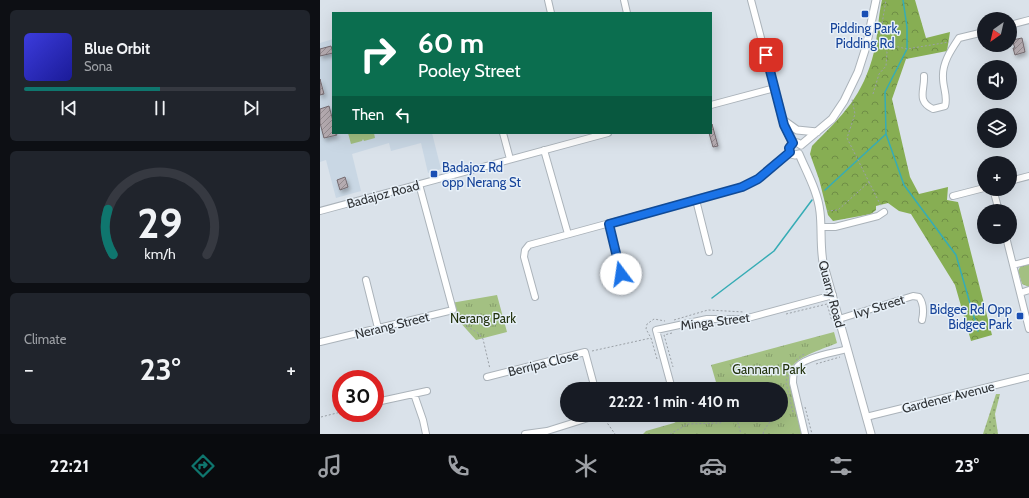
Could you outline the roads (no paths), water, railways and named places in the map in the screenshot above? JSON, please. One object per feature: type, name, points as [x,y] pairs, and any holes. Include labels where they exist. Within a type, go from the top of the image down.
[{"type":"street","points":[[548,0],[551,12]]},
{"type":"street","points":[[624,0],[628,12]]},
{"type":"street","points":[[751,0],[783,120],[787,133],[793,143]]},
{"type":"street","points":[[801,145],[817,132],[838,111],[850,89],[863,58],[876,0]]},
{"type":"street","points":[[1017,23],[1029,20]]},
{"type":"street","points":[[924,76],[922,95],[925,103],[933,109],[939,109],[944,106],[947,100],[943,78],[948,54],[959,38],[977,34]]},
{"type":"street","points":[[712,105],[775,88]]},
{"type":"street","points":[[783,120],[797,130],[817,132]]},
{"type":"street","points":[[503,134],[510,159]]},
{"type":"street","name":"Badajoz Road","points":[[320,211],[544,150],[582,136],[599,134]]},
{"type":"street","points":[[793,143],[796,142],[801,145]]},
{"type":"street","points":[[535,297],[524,257],[525,250],[529,245],[742,187],[751,183],[790,152],[789,148],[793,143]]},
{"type":"street","points":[[790,152],[795,155],[799,154],[802,150],[801,145]]},
{"type":"street","points":[[544,150],[568,234]]},
{"type":"street","name":"Quarry Road","points":[[799,154],[813,184],[820,211],[821,248],[832,295],[871,434]]},
{"type":"street","points":[[1017,179],[1029,176]]},
{"type":"street","name":"Nerang Street","points":[[320,342],[453,310],[418,184]]},
{"type":"street","points":[[953,196],[977,190]]},
{"type":"street","points":[[696,200],[708,252]]},
{"type":"street","points":[[821,227],[835,227],[878,216],[884,212]]},
{"type":"street","points":[[609,224],[621,274]]},
{"type":"street","points":[[1008,244],[1029,329]]},
{"type":"street","points":[[1013,265],[1029,261]]},
{"type":"street","points":[[366,280],[378,328]]},
{"type":"street","points":[[1020,293],[1029,290]]},
{"type":"street","name":"Minga Street","points":[[670,382],[656,330],[707,319],[744,319],[832,295]]},
{"type":"street","name":"Ivy Street","points":[[839,319],[913,296],[918,297],[921,301],[924,312],[922,320]]},
{"type":"street","points":[[805,434],[793,383],[795,370],[803,361],[847,349]]},
{"type":"street","name":"Berripa Close","points":[[490,376],[585,352],[593,382]]},
{"type":"street","name":"Gardener Avenue","points":[[866,417],[1029,377]]},
{"type":"street","points":[[384,400],[427,391]]},
{"type":"street","points":[[414,394],[426,434]]},
{"type":"street","points":[[525,434],[547,431],[576,422]]},
{"type":"waterway","points":[[903,0],[907,27],[907,49],[885,92],[886,134],[904,185],[956,255],[978,331]]},
{"type":"waterway","points":[[825,190],[886,134]]},
{"type":"waterway","points":[[712,298],[774,251],[812,200]]},
{"type":"place","name":"Pidding Park, Pidding Rd","points":[[865,14]]},
{"type":"place","name":"Badajoz Rd opp Nerang St","points":[[434,174]]},
{"type":"place","name":"Bidgee Rd Opp Bidgee Park","points":[[1020,316]]},
{"type":"park label","name":"Nerang Park","points":[[483,318]]},
{"type":"park label","name":"Gannam Park","points":[[769,369]]}]
